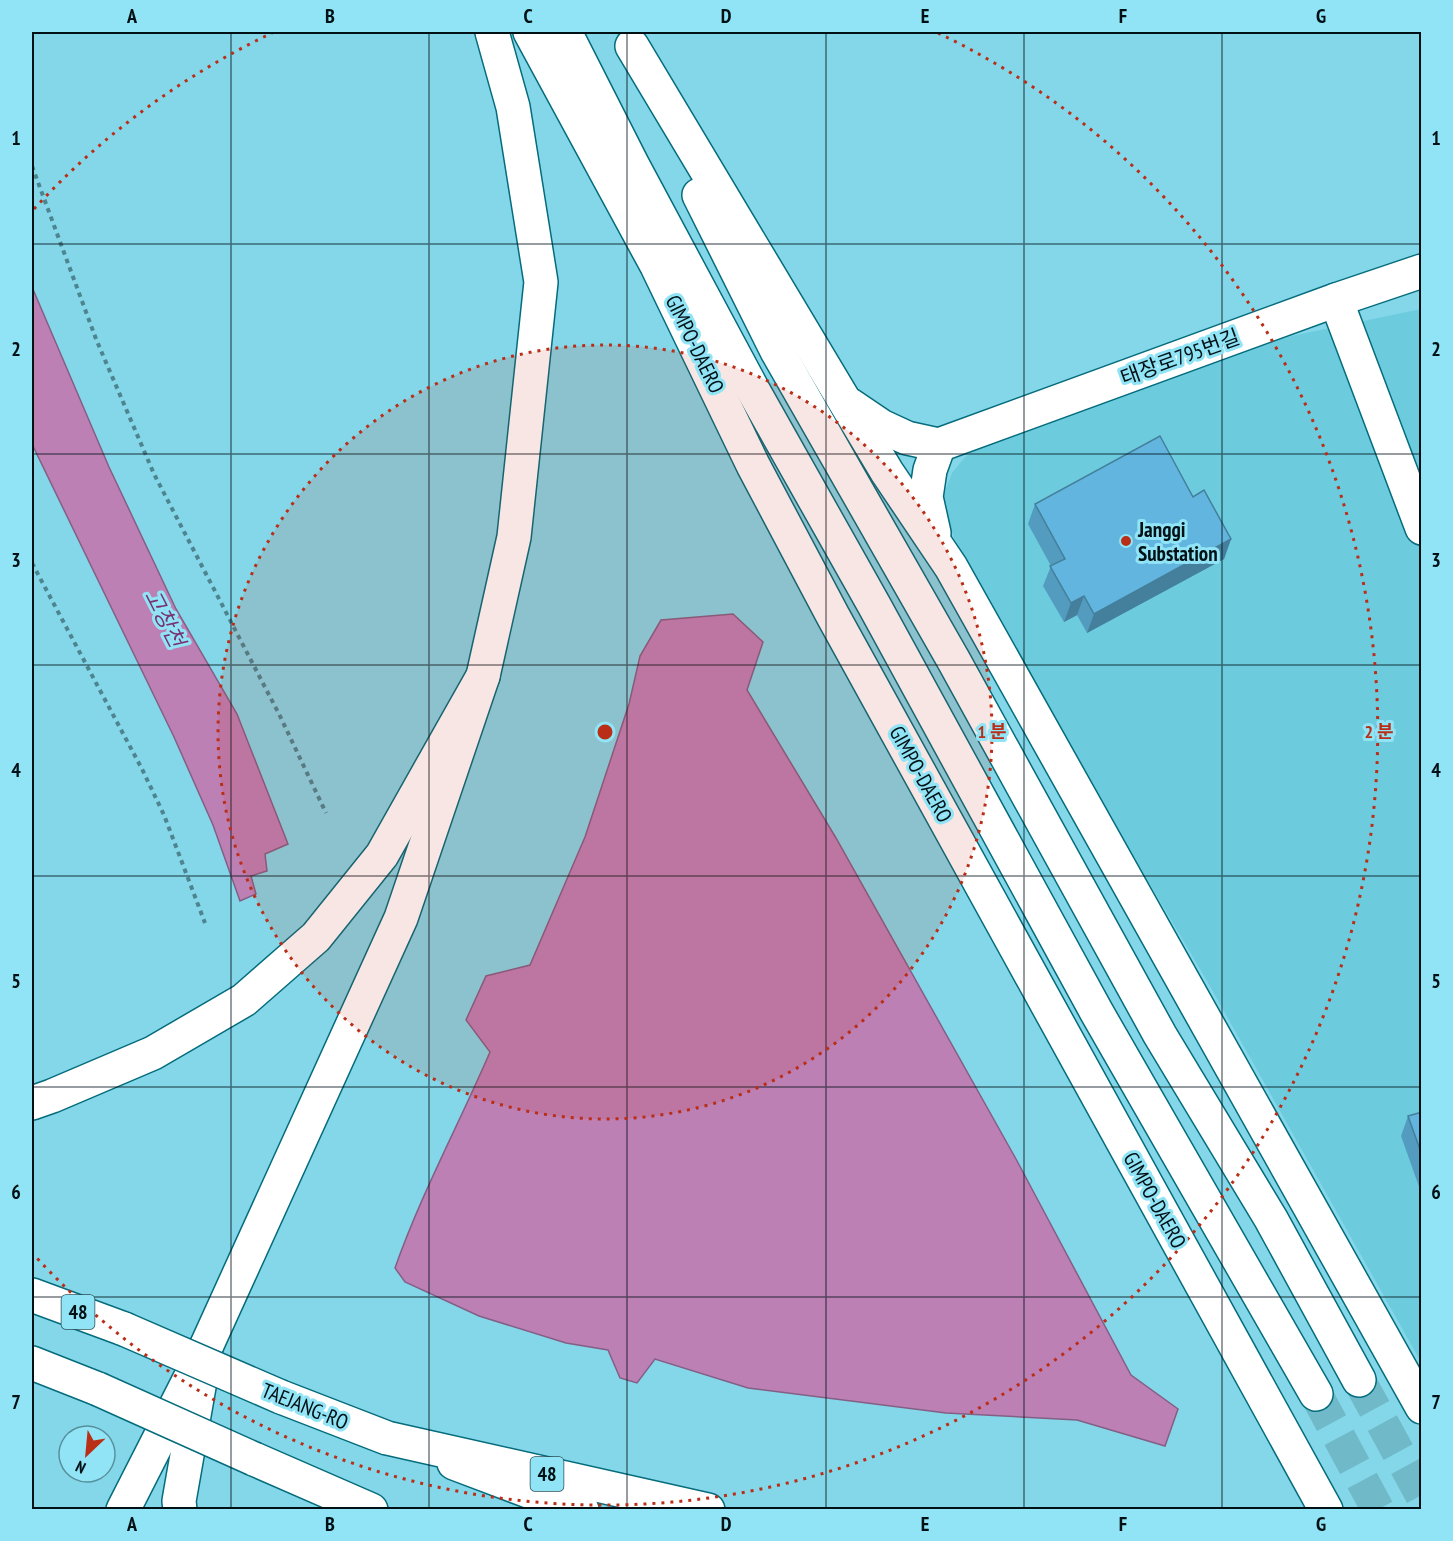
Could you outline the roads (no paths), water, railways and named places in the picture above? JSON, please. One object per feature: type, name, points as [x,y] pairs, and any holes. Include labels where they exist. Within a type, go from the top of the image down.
[{"type":"main road","points":[[123,1509],[206,1347],[400,918],[483,675],[514,537],[541,282],[513,107],[492,32]]},
{"type":"main road","name":"GIMPO-DAERO","points":[[530,32],[657,266],[753,465],[833,616],[1326,1509]]},
{"type":"main road","name":"GIMPO-DAERO","points":[[565,32],[632,164],[753,390],[874,605],[1096,1011],[1316,1394]]},
{"type":"main road","points":[[629,39],[887,472],[951,567],[1422,1407]]},
{"type":"main road","points":[[629,39],[693,183],[777,351],[960,672],[1160,1035],[1271,1219],[1359,1380]]},
{"type":"main road","name":"태장로795번길","points":[[939,445],[1336,300],[1422,271]]},
{"type":"main road","points":[[1336,300],[1422,528]]},
{"type":"main road","points":[[846,403],[881,426],[907,438],[939,445],[930,470],[926,496],[938,548]]},
{"type":"main road","points":[[32,1103],[153,1053],[244,1000],[316,937],[382,855],[483,675]]},
{"type":"main road","name":"TAEJANG-RO","points":[[32,1295],[124,1329],[280,1397],[552,1500],[582,1509]]},
{"type":"main road","points":[[180,1509],[179,1500],[206,1347]]},
{"type":"main road","points":[[32,1363],[98,1389],[254,1459],[372,1508]]},
{"type":"main road","name":"48","points":[[387,1438],[708,1509]]},
{"type":"water","name":"고창천","points":[[32,287],[109,467],[176,609],[237,714],[288,844],[265,854],[267,871],[251,876],[256,894],[240,901],[213,825],[174,737],[32,444]]},
{"type":"water","points":[[733,614],[763,642],[747,690],[836,838],[1016,1159],[1131,1375],[1178,1409],[1165,1446],[1077,1420],[946,1413],[748,1388],[655,1359],[637,1383],[620,1378],[608,1350],[566,1343],[479,1316],[405,1282],[395,1268],[428,1186],[490,1052],[466,1020],[486,976],[530,965],[585,837],[629,704],[640,656],[661,620]]},
{"type":"tunnel","points":[[1359,1380],[1422,1496]]},
{"type":"tunnel","points":[[1316,1394],[1378,1510]]},
{"type":"place","name":"Janggi Substation","points":[[1126,541]]}]
